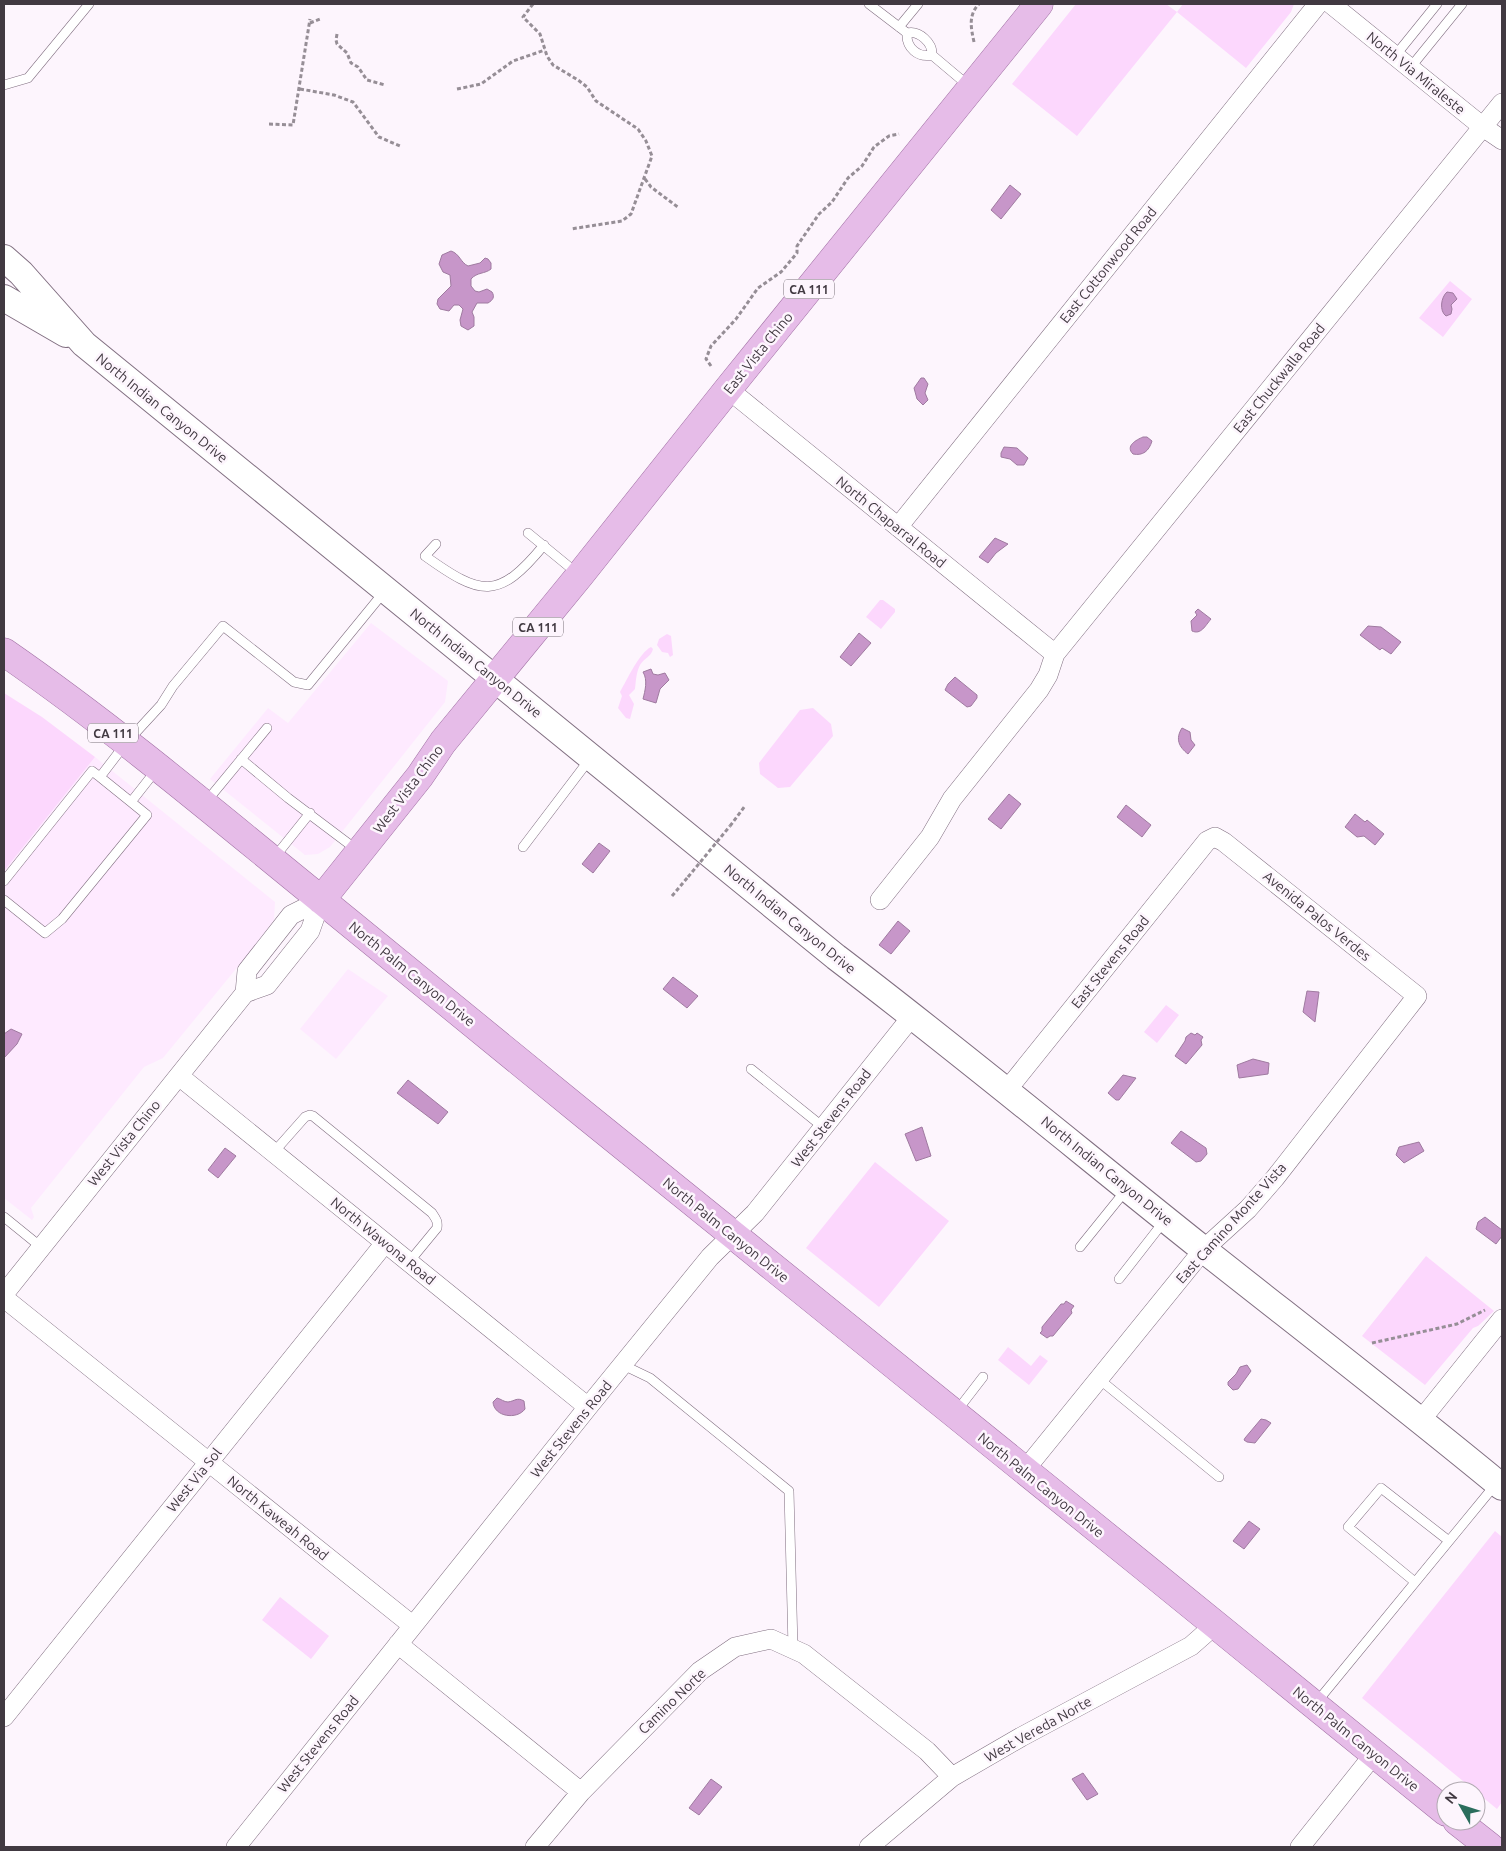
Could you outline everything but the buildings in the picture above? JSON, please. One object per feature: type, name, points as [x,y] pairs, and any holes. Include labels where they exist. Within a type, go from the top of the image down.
[{"type":"main road","name":"East Vista Chino","points":[[495,678],[1039,4]]},
{"type":"main road","name":"North Indian Canyon Drive","points":[[4,258],[21,273],[84,344],[836,957],[1007,1090],[1204,1250],[1421,1420],[1500,1485]]},
{"type":"main road","name":"North Indian Canyon Drive","points":[[4,298],[84,344]]},
{"type":"main road","name":"North Palm Canyon Drive","points":[[4,652],[59,690],[204,804],[733,1236],[1216,1624],[1436,1804]]},
{"type":"main road","name":"West Vista Chino","points":[[321,900],[495,678]]},
{"type":"main road","points":[[1470,1831],[1490,1847]]},
{"type":"street","name":"East Cottonwood Road","points":[[898,527],[1318,4]]},
{"type":"street","name":"North Via Miraleste","points":[[1331,4],[1483,127],[1502,140]]},
{"type":"street","name":"East Chuckwalla Road","points":[[880,900],[930,837],[952,799],[1039,690],[1048,675],[1055,654],[1502,102]]},
{"type":"street","name":"North Chaparral Road","points":[[728,389],[1055,654]]},
{"type":"street","name":"Avenida Palos Verdes","points":[[1215,837],[1224,842],[1417,996]]},
{"type":"street","name":"East Stevens Road","points":[[1007,1090],[1206,841],[1215,837]]},
{"type":"street","name":"West Vista Chino","points":[[4,1294],[245,993],[267,986],[310,932],[321,900]]},
{"type":"street","name":"East Camino Monte Vista","points":[[1024,1471],[1204,1250],[1248,1209],[1275,1178],[1417,996]]},
{"type":"street","name":"West Stevens Road","points":[[236,1847],[588,1407],[710,1258],[755,1213],[912,1015]]},
{"type":"street","name":"North Wawona Road","points":[[179,1076],[588,1407]]},
{"type":"street","name":"West Via Sol","points":[[4,1717],[385,1243]]},
{"type":"street","name":"North Kaweah Road","points":[[4,1298],[412,1625]]},
{"type":"street","points":[[1421,1420],[1496,1313]]},
{"type":"street","name":"West Vereda Norte","points":[[869,1847],[952,1777],[1020,1737],[1191,1646],[1216,1624]]},
{"type":"street","name":"Camino Norte","points":[[535,1847],[581,1792],[700,1671],[735,1647],[771,1639],[804,1654],[927,1750],[952,1777]]},
{"type":"street","points":[[398,1644],[581,1792]]},
{"type":"street","points":[[1300,1847],[1375,1753]]},
{"type":"lane","points":[[4,85],[28,78],[89,4]]},
{"type":"lane","points":[[869,4],[907,33],[917,33],[929,44],[932,49],[932,55]]},
{"type":"lane","points":[[899,27],[918,4]]},
{"type":"lane","points":[[1395,56],[1437,4]]},
{"type":"lane","points":[[1410,68],[1462,4]]},
{"type":"lane","points":[[907,33],[906,41],[909,46],[920,55],[932,55],[972,89]]},
{"type":"lane","points":[[528,533],[580,575]]},
{"type":"lane","points":[[436,544],[425,556],[459,579],[476,586],[506,582],[515,576],[544,545]]},
{"type":"lane","points":[[100,777],[126,743],[161,705],[178,680],[223,626],[294,682],[308,685],[386,590]]},
{"type":"lane","points":[[204,804],[267,728]]},
{"type":"lane","points":[[523,847],[592,757]]},
{"type":"lane","points":[[241,759],[359,852]]},
{"type":"lane","points":[[131,802],[158,768]]},
{"type":"lane","points":[[4,881],[92,771],[147,815],[62,919],[45,933],[4,900]]},
{"type":"lane","points":[[272,860],[310,813]]},
{"type":"lane","points":[[751,1069],[823,1127]]},
{"type":"lane","points":[[274,1152],[305,1117],[310,1115],[432,1213],[438,1223],[437,1228],[409,1262]]},
{"type":"lane","points":[[1080,1247],[1128,1188]]},
{"type":"lane","points":[[4,1217],[41,1248]]},
{"type":"lane","points":[[1119,1279],[1166,1219]]},
{"type":"lane","points":[[623,1365],[650,1378],[789,1491],[793,1648]]},
{"type":"lane","points":[[954,1414],[983,1377]]},
{"type":"lane","points":[[1099,1379],[1219,1477]]},
{"type":"lane","points":[[1314,1705],[1449,1541],[1500,1485]]},
{"type":"lane","points":[[1415,1582],[1348,1527],[1381,1488],[1449,1541]]},
{"type":"path","points":[[533,4],[523,17],[540,34],[545,50],[553,65],[578,80],[587,87],[596,101],[638,129],[646,141],[652,156],[631,214],[622,221],[571,229]]},
{"type":"path","points":[[974,42],[970,25],[972,15],[979,4]]},
{"type":"path","points":[[270,124],[293,125],[310,21],[320,19]]},
{"type":"path","points":[[337,34],[337,44],[347,53],[351,63],[358,67],[367,80],[385,85]]},
{"type":"path","points":[[458,89],[480,84],[513,61],[545,50]]},
{"type":"path","points":[[300,89],[334,95],[353,102],[379,137],[400,146]]},
{"type":"path","points":[[711,366],[706,359],[711,346],[736,318],[758,288],[781,272],[796,253],[797,246],[818,214],[832,202],[848,178],[862,166],[874,147],[889,136],[899,134]]},
{"type":"path","points":[[645,179],[651,187],[679,208]]},
{"type":"path","points":[[672,896],[745,806]]},
{"type":"path","points":[[1372,1343],[1457,1324],[1496,1313]]},
{"type":"shaded area","points":[[1076,4],[1166,4],[1177,12],[1077,136],[1012,84]]},
{"type":"shaded area","points":[[1183,4],[1294,4],[1291,12],[1246,68],[1177,12]]},
{"type":"shaded area","points":[[1010,185],[1021,194],[1001,219],[991,210]]},
{"type":"shaded area","points":[[451,251],[468,266],[480,263],[485,258],[491,263],[491,269],[471,279],[471,286],[475,291],[479,292],[487,289],[492,292],[493,297],[488,303],[477,303],[472,312],[474,326],[468,330],[461,326],[460,320],[463,309],[459,305],[454,305],[449,311],[440,309],[437,304],[438,299],[451,286],[450,275],[443,272],[439,264],[442,255]]},
{"type":"shaded area","points":[[1450,281],[1472,299],[1443,337],[1419,318]]},
{"type":"shaded area","points":[[1447,292],[1453,293],[1457,299],[1451,305],[1451,314],[1446,316],[1442,311],[1442,304],[1443,297]]},
{"type":"shaded area","points":[[921,378],[924,378],[928,384],[925,393],[928,400],[923,405],[917,399],[914,388]]},
{"type":"shaded area","points":[[1143,437],[1147,437],[1152,441],[1149,448],[1143,453],[1133,454],[1131,446]]},
{"type":"shaded area","points":[[1004,447],[1017,448],[1028,458],[1024,465],[1017,465],[1010,459],[1001,457]]},
{"type":"shaded area","points":[[995,538],[1008,544],[996,553],[988,563],[979,557]]},
{"type":"shaded area","points":[[880,600],[883,600],[895,609],[895,612],[881,629],[866,617]]},
{"type":"shaded area","points":[[1198,609],[1211,619],[1203,629],[1195,632],[1192,631],[1191,621],[1197,615],[1195,612]]},
{"type":"shaded area","points":[[371,623],[448,681],[445,702],[330,847],[318,854],[305,855],[210,779],[268,708],[288,723]]},
{"type":"shaded area","points":[[1368,626],[1381,627],[1401,642],[1391,654],[1382,648],[1380,650],[1360,635]]},
{"type":"shaded area","points":[[859,633],[871,643],[851,666],[840,657]]},
{"type":"shaded area","points":[[667,634],[671,636],[673,655],[670,657],[668,653],[662,652],[657,645],[659,639]]},
{"type":"shaded area","points":[[651,647],[653,649],[652,652],[639,668],[635,689],[629,695],[634,704],[630,719],[626,718],[618,708],[622,696],[620,692],[642,655]]},
{"type":"shaded area","points":[[651,669],[653,674],[665,673],[669,680],[660,689],[656,703],[643,699],[646,682],[643,672]]},
{"type":"shaded area","points":[[955,677],[977,695],[971,706],[967,707],[945,690]]},
{"type":"shaded area","points":[[4,693],[42,717],[95,757],[4,871]]},
{"type":"shaded area","points":[[813,708],[831,724],[833,736],[790,787],[778,788],[760,774],[759,763],[800,710]]},
{"type":"shaded area","points":[[1182,728],[1190,732],[1191,740],[1195,745],[1188,754],[1182,749],[1178,739]]},
{"type":"shaded area","points":[[95,757],[275,902],[274,920],[163,1058],[144,1067],[31,1208],[34,1217],[32,1220],[4,1198],[4,871]]},
{"type":"shaded area","points":[[1009,794],[1021,804],[1001,829],[988,819]]},
{"type":"shaded area","points":[[1126,805],[1151,825],[1142,837],[1117,817]]},
{"type":"shaded area","points":[[1355,814],[1365,822],[1367,820],[1384,834],[1375,845],[1364,836],[1357,837],[1345,827]]},
{"type":"shaded area","points":[[599,843],[610,851],[593,873],[582,864]]},
{"type":"shaded area","points":[[898,921],[910,931],[891,954],[879,945]]},
{"type":"shaded area","points":[[348,969],[388,996],[336,1059],[300,1029]]},
{"type":"shaded area","points":[[673,977],[698,996],[687,1008],[663,989]]},
{"type":"shaded area","points":[[1307,991],[1319,992],[1315,1022],[1303,1012]]},
{"type":"shaded area","points":[[1166,1005],[1179,1015],[1157,1043],[1144,1032]]},
{"type":"shaded area","points":[[11,1029],[22,1034],[17,1044],[4,1058],[4,1034]]},
{"type":"shaded area","points":[[1191,1033],[1195,1035],[1197,1033],[1203,1037],[1201,1040],[1202,1045],[1186,1064],[1175,1056],[1186,1037]]},
{"type":"shaded area","points":[[1253,1059],[1269,1063],[1268,1074],[1239,1078],[1237,1065]]},
{"type":"shaded area","points":[[1123,1075],[1136,1078],[1119,1100],[1116,1100],[1108,1093]]},
{"type":"shaded area","points":[[408,1080],[448,1112],[438,1124],[397,1093]]},
{"type":"shaded area","points":[[922,1127],[931,1156],[916,1161],[905,1134]]},
{"type":"shaded area","points":[[1181,1131],[1206,1148],[1207,1154],[1201,1161],[1196,1162],[1171,1143]]},
{"type":"shaded area","points":[[1419,1142],[1424,1151],[1404,1163],[1396,1155],[1399,1147]]},
{"type":"shaded area","points":[[225,1148],[236,1156],[218,1178],[208,1170]]},
{"type":"shaded area","points":[[875,1162],[949,1221],[879,1307],[806,1248]]},
{"type":"shaded area","points":[[1485,1217],[1502,1230],[1502,1236],[1496,1244],[1476,1229],[1478,1222]]},
{"type":"shaded area","points":[[1426,1256],[1494,1311],[1478,1326],[1473,1328],[1425,1385],[1362,1336]]},
{"type":"shaded area","points":[[1066,1301],[1074,1306],[1071,1310],[1072,1313],[1053,1336],[1047,1338],[1040,1333],[1042,1327],[1061,1304],[1064,1304]]},
{"type":"shaded area","points":[[1008,1347],[1031,1366],[1040,1355],[1048,1361],[1029,1385],[998,1360]]},
{"type":"shaded area","points":[[1247,1365],[1251,1371],[1238,1389],[1233,1390],[1228,1385],[1228,1382],[1240,1367]]},
{"type":"shaded area","points":[[497,1398],[505,1402],[522,1400],[524,1401],[525,1409],[517,1415],[501,1414],[494,1407],[493,1402]]},
{"type":"shaded area","points":[[1261,1419],[1271,1423],[1255,1443],[1244,1440],[1245,1438]]},
{"type":"shaded area","points":[[1249,1521],[1260,1529],[1244,1549],[1233,1541]]},
{"type":"shaded area","points":[[1495,1531],[1502,1537],[1502,1802],[1497,1809],[1486,1800],[1486,1781],[1463,1781],[1362,1698]]},
{"type":"shaded area","points":[[280,1597],[329,1636],[311,1659],[262,1620]]},
{"type":"shaded area","points":[[1083,1773],[1098,1794],[1087,1800],[1072,1779]]},
{"type":"shaded area","points":[[711,1779],[722,1787],[699,1815],[689,1808]]}]
